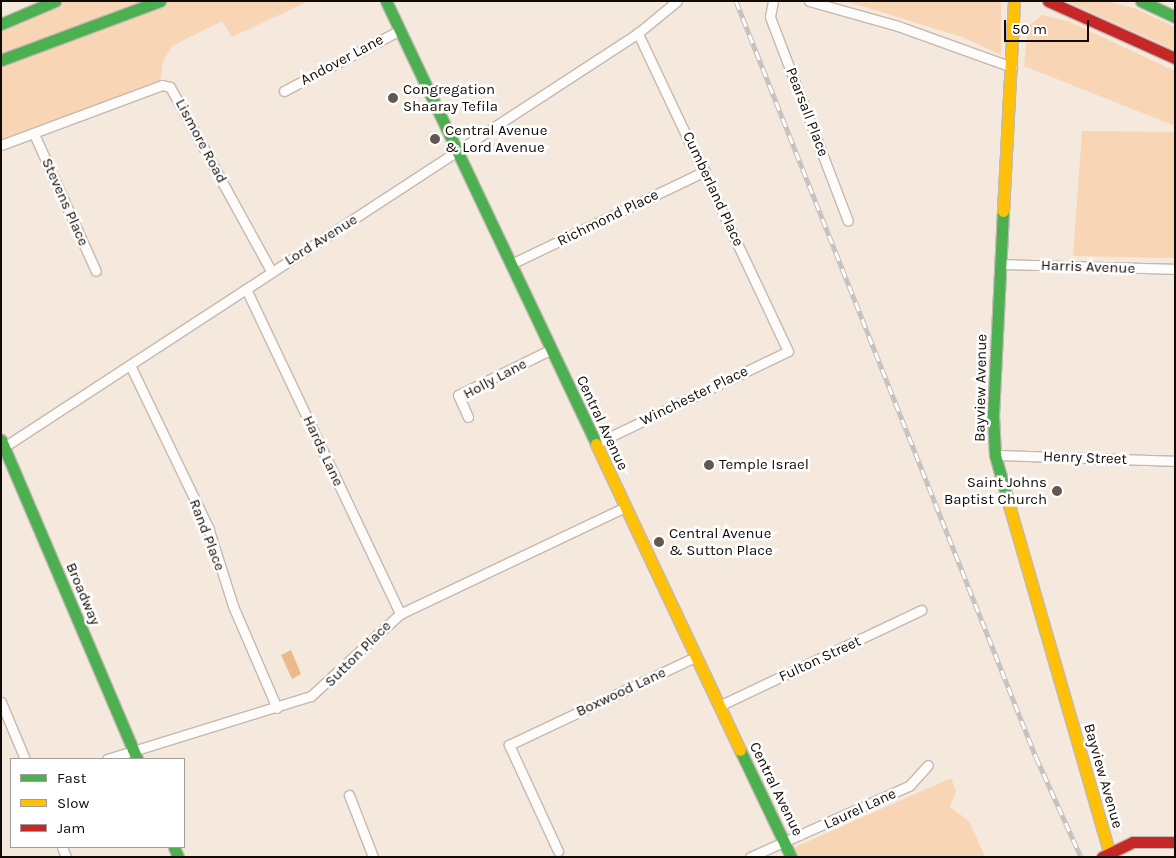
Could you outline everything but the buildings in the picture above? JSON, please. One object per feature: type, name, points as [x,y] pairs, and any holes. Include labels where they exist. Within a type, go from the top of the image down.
[{"type":"main road","points":[[1,24],[54,1]]},
{"type":"main road","points":[[1,60],[160,1]]},
{"type":"main road","name":"Central Avenue","points":[[386,1],[792,857]]},
{"type":"main road","name":"Bayview Avenue","points":[[1014,1],[1012,67],[1000,264],[995,455],[1105,854]]},
{"type":"main road","points":[[1048,1],[1175,58]]},
{"type":"main road","points":[[1141,1],[1175,17]]},
{"type":"main road","name":"Broadway","points":[[3,444],[135,755]]},
{"type":"main road","points":[[1105,854],[1133,842],[1175,842]]},
{"type":"street","name":"Lord Avenue","points":[[3,444],[130,365],[271,271],[459,152],[638,34],[677,1]]},
{"type":"street","points":[[809,1],[905,29],[1012,67]]},
{"type":"street","name":"Pearsall Place","points":[[772,2],[770,17],[848,221]]},
{"type":"street","name":"Andover Lane","points":[[284,91],[400,30]]},
{"type":"street","name":"Cumberland Place","points":[[638,34],[786,346]]},
{"type":"street","name":"Lismore Road","points":[[1,145],[162,85],[170,87],[271,271]]},
{"type":"street","name":"Stevens Place","points":[[34,134],[96,271]]},
{"type":"street","name":"Richmond Place","points":[[512,264],[705,172]]},
{"type":"street","name":"Harris Avenue","points":[[1000,264],[1175,270]]},
{"type":"street","name":"Hards Lane","points":[[246,289],[400,614]]},
{"type":"street","name":"Winchester Place","points":[[595,444],[788,351],[786,346]]},
{"type":"street","name":"Holly Lane","points":[[468,417],[458,395],[550,350]]},
{"type":"street","name":"Rand Place","points":[[130,365],[208,527],[233,606],[277,708]]},
{"type":"street","name":"Henry Street","points":[[995,455],[1175,461]]},
{"type":"street","name":"Sutton Place","points":[[114,758],[135,755],[277,708],[323,689],[400,614],[625,508]]},
{"type":"street","name":"Fulton Street","points":[[719,706],[921,610]]},
{"type":"street","name":"Boxwood Lane","points":[[558,851],[509,745],[696,657]]},
{"type":"street","points":[[1,702],[25,758]]},
{"type":"street","points":[[1,722],[14,732]]},
{"type":"street","name":"Laurel Lane","points":[[750,857],[786,844],[909,786],[928,765]]},
{"type":"street","points":[[349,795],[373,857]]},
{"type":"shaded area","points":[[65,1],[152,1],[1,56],[1,28]]},
{"type":"shaded area","points":[[169,1],[309,1],[232,37],[222,21],[172,46],[163,61],[160,82],[1,141],[1,63]]},
{"type":"shaded area","points":[[845,1],[1001,1],[1001,55],[962,37]]},
{"type":"shaded area","points":[[1066,1],[1107,1],[1134,8],[1175,27],[1175,50]]},
{"type":"shaded area","points":[[1042,15],[1068,21],[1175,71],[1175,126],[1024,66],[1028,26]]},
{"type":"shaded area","points":[[1082,131],[1175,132],[1175,258],[1073,256]]},
{"type":"shaded area","points":[[291,650],[301,674],[292,679],[281,655]]},
{"type":"shaded area","points":[[951,778],[956,791],[950,807],[969,821],[985,857],[794,857],[791,849]]},
{"type":"railway","points":[[736,1],[1036,757],[1081,857]]},
{"type":"traffic: fast","points":[[1,24],[55,1]]},
{"type":"traffic: fast","points":[[1,60],[160,1]]},
{"type":"traffic: fast","points":[[386,1],[596,444]]},
{"type":"traffic: fast","points":[[1141,1],[1175,17]]},
{"type":"traffic: fast","points":[[1003,211],[993,415],[995,455],[1009,505]]},
{"type":"traffic: fast","points":[[1,440],[137,758]]},
{"type":"traffic: fast","points":[[740,750],[791,857]]},
{"type":"traffic: fast","points":[[174,848],[178,857]]},
{"type":"traffic: slow","points":[[1003,211],[1014,1]]},
{"type":"traffic: slow","points":[[596,444],[740,750]]},
{"type":"traffic: slow","points":[[1009,505],[1109,851]]},
{"type":"traffic: jam","points":[[1048,1],[1175,58]]},
{"type":"traffic: jam","points":[[1102,857],[1133,842],[1175,842]]},
{"type":"place","name":"Congregation Shaaray Tefila","points":[[393,98]]},
{"type":"place","name":"Central Avenue & Lord Avenue","points":[[435,139]]},
{"type":"place","name":"Temple Israel","points":[[709,465]]},
{"type":"place","name":"Saint Johns Baptist Church","points":[[1057,491]]},
{"type":"place","name":"Central Avenue & Sutton Place","points":[[659,542]]}]
